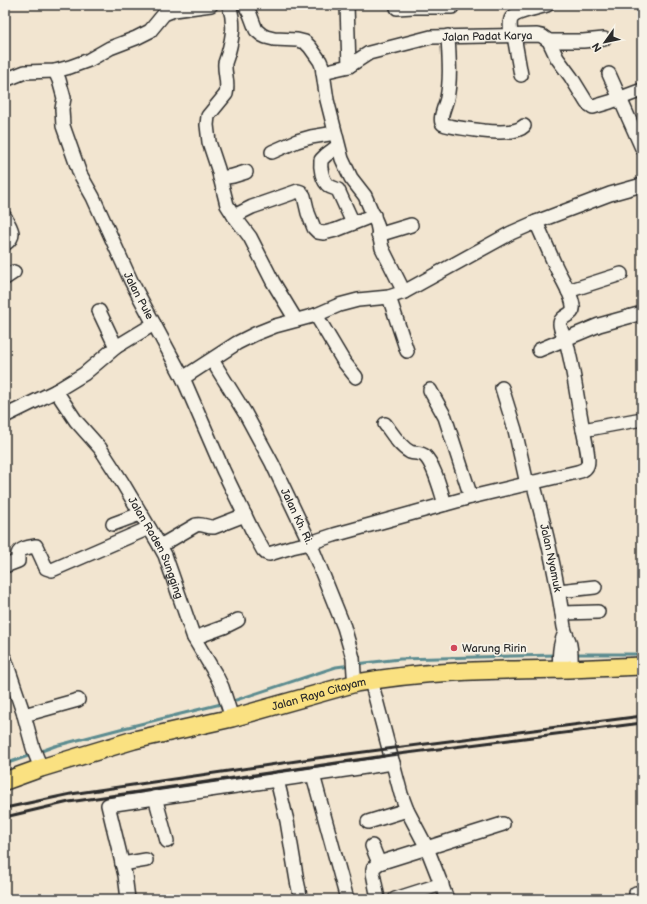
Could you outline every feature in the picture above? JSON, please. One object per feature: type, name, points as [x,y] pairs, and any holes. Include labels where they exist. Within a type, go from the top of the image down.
[{"type":"main road","name":"Jalan Raya Citayam","points":[[5,780],[40,766],[360,679],[510,669],[566,659],[642,666]]},
{"type":"street","points":[[5,80],[25,72],[55,71],[76,65],[89,60],[110,48],[150,31],[164,14],[174,10],[211,5]]},
{"type":"street","points":[[229,5],[233,25],[232,40],[225,63],[227,89],[226,94],[212,109],[208,116],[207,125],[209,142],[218,169],[227,205],[250,237],[273,282],[296,320]]},
{"type":"street","points":[[245,5],[256,30],[262,35],[274,39],[305,42],[317,56],[322,66],[327,100],[342,159],[351,178],[365,196],[374,215],[382,248],[404,292]]},
{"type":"street","points":[[347,5],[349,66]]},
{"type":"street","points":[[521,76],[511,20],[521,12],[547,5]]},
{"type":"street","points":[[397,9],[452,7]]},
{"type":"street","name":"Jalan Padat Karya","points":[[323,72],[349,66],[369,53],[431,37],[537,35],[542,36],[549,41],[557,58],[587,103],[593,107],[642,90]]},
{"type":"street","points":[[448,36],[450,70],[449,88],[441,122],[444,125],[496,132],[521,129],[524,126]]},
{"type":"street","points":[[549,41],[583,41],[604,39]]},
{"type":"street","name":"Jalan Pule","points":[[55,71],[60,80],[64,98],[62,108],[63,126],[80,174],[93,197],[131,281],[183,378],[223,470],[263,550],[269,554],[310,543]]},
{"type":"street","points":[[609,74],[642,148]]},
{"type":"street","points":[[272,152],[311,136],[335,133]]},
{"type":"street","points":[[338,146],[321,160],[321,169],[326,183],[335,188],[340,194],[353,223]]},
{"type":"street","points":[[220,178],[246,172]]},
{"type":"street","points":[[183,378],[237,343],[255,334],[275,326],[316,315],[339,305],[358,300],[389,297],[404,292],[511,233],[610,194],[642,185]]},
{"type":"street","points":[[234,216],[252,206],[298,190],[304,196],[308,213],[314,228],[318,232],[324,233],[336,230],[374,215]]},
{"type":"street","points":[[5,217],[13,234],[12,238],[5,244]]},
{"type":"street","points":[[310,543],[471,497],[577,472],[588,466],[588,455],[570,355],[566,339],[560,326],[562,318],[573,311],[574,307],[536,222]]},
{"type":"street","points":[[378,235],[411,225]]},
{"type":"street","points":[[568,291],[621,274]]},
{"type":"street","points":[[389,297],[407,351]]},
{"type":"street","points":[[99,311],[116,347]]},
{"type":"street","points":[[539,350],[599,325],[642,314]]},
{"type":"street","points":[[316,315],[344,362],[356,377]]},
{"type":"street","points":[[5,416],[56,391],[84,374],[116,347],[154,324]]},
{"type":"street","name":"Jalan Kh. Ri.","points":[[212,360],[245,413],[272,463],[310,543],[344,627],[360,679],[393,763],[407,810],[427,848],[447,899]]},
{"type":"street","name":"Jalan Nyamuk","points":[[502,388],[530,483],[542,513],[559,591],[565,633],[569,641],[566,659]]},
{"type":"street","points":[[430,390],[445,417],[471,497]]},
{"type":"street","name":"Jalan Raden Sungging","points":[[56,391],[76,421],[100,448],[165,555],[194,638],[216,675],[231,715]]},
{"type":"street","points":[[583,430],[642,419]]},
{"type":"street","points":[[385,424],[404,448],[411,452],[426,456],[445,504]]},
{"type":"street","points":[[113,524],[140,514]]},
{"type":"street","points":[[160,546],[196,525],[199,524],[210,528],[245,515]]},
{"type":"street","points":[[5,566],[18,561],[18,555],[21,551],[30,546],[36,546],[46,568],[52,570],[149,528]]},
{"type":"street","points":[[559,591],[595,587]]},
{"type":"street","points":[[562,613],[598,612]]},
{"type":"street","points":[[194,638],[238,620]]},
{"type":"street","points":[[5,659],[40,766]]},
{"type":"street","points":[[24,715],[78,700]]},
{"type":"street","points":[[128,899],[122,864],[108,805],[393,763]]},
{"type":"street","points":[[313,775],[347,899]]},
{"type":"street","points":[[277,780],[287,821],[297,881],[300,890],[300,899]]},
{"type":"street","points":[[156,797],[167,841]]},
{"type":"street","points":[[368,822],[407,810]]},
{"type":"street","points":[[378,899],[373,868],[379,863],[503,824]]},
{"type":"street","points":[[372,846],[379,863]]},
{"type":"street","points":[[122,864],[146,860]]},
{"type":"street","points":[[396,899],[442,884]]},
{"type":"waterway","points":[[574,654],[642,654]]},
{"type":"waterway","points":[[356,664],[400,659],[556,655]]},
{"type":"waterway","points":[[230,702],[336,667],[351,665]]},
{"type":"waterway","points":[[39,752],[55,746],[225,703]]},
{"type":"waterway","points":[[5,764],[31,755]]},
{"type":"railway","points":[[5,808],[71,794],[317,758],[642,716]]},
{"type":"railway","points":[[5,817],[69,802],[391,755],[642,723]]},
{"type":"place","name":"Warung Ririn","points":[[454,648]]}]
